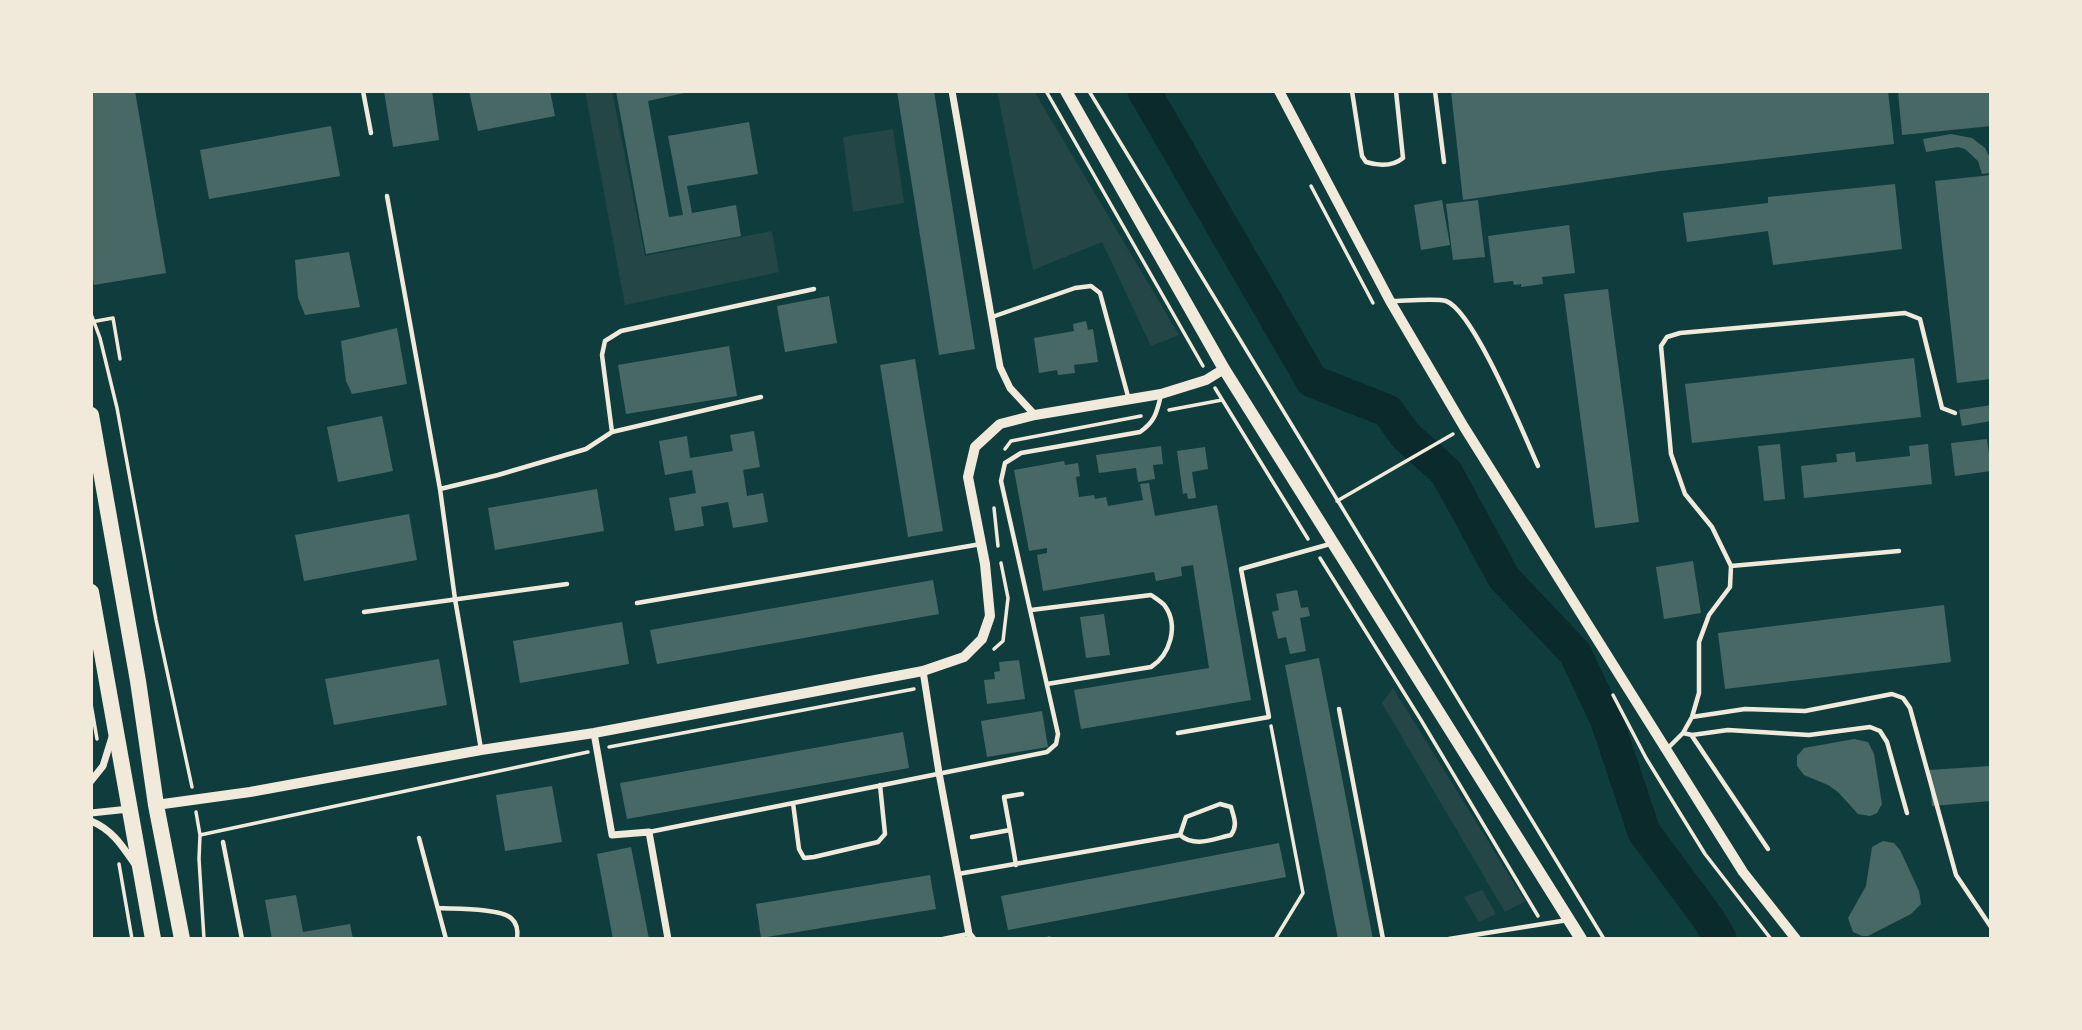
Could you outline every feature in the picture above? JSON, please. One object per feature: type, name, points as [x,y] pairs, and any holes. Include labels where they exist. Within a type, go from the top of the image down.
[{"type":"highway","points":[[91,415],[138,681],[156,804],[182,939]]},
{"type":"highway","points":[[91,592],[153,939]]},
{"type":"highway","points":[[129,809],[156,804]]},
{"type":"main road","points":[[1066,91],[1224,369],[1581,939]]},
{"type":"street","points":[[952,91],[1000,367],[1010,388],[1035,415]]},
{"type":"street","points":[[1279,91],[1390,301],[1464,427],[1743,872],[1796,939]]},
{"type":"street","points":[[156,804],[250,792],[481,750],[594,733],[923,671],[964,657],[982,639],[990,616],[981,544],[968,477],[975,447],[1000,424],[1035,415],[1161,394],[1206,380],[1224,369]]},
{"type":"street","points":[[923,671],[957,874],[971,936]]},
{"type":"street","points":[[91,781],[103,766],[115,723]]},
{"type":"street","points":[[594,733],[612,835],[649,832],[668,939]]},
{"type":"street","points":[[91,813],[129,809]]},
{"type":"street","points":[[91,821],[105,827],[115,836],[142,874]]},
{"type":"lane","points":[[363,91],[371,133]]},
{"type":"lane","points":[[1352,91],[1362,156],[1366,162],[1381,165],[1403,158],[1396,91]]},
{"type":"lane","points":[[1435,91],[1444,162]]},
{"type":"lane","points":[[387,196],[440,489],[455,599],[481,750]]},
{"type":"lane","points":[[992,317],[1076,288],[1091,286],[1100,293],[1129,400]]},
{"type":"lane","points":[[612,432],[602,355],[605,341],[621,331],[814,289]]},
{"type":"lane","points":[[1390,301],[1445,301],[1461,312],[1497,376],[1538,466]]},
{"type":"lane","points":[[1667,749],[1683,733],[1692,717],[1699,692],[1699,642],[1709,615],[1730,587],[1731,566],[1712,527],[1685,494],[1671,454],[1661,358],[1661,346],[1667,337],[1680,333],[1905,313],[1913,315],[1920,319],[1942,408],[1955,413]]},
{"type":"lane","points":[[649,832],[1047,752],[1056,744],[1058,734],[1002,481],[1005,463],[1021,453],[1140,432],[1152,424],[1161,394]]},
{"type":"lane","points":[[440,489],[586,449],[612,432],[761,397]]},
{"type":"lane","points":[[1178,733],[1269,717],[1241,569],[1334,543]]},
{"type":"lane","points":[[637,603],[981,544]]},
{"type":"lane","points":[[1731,566],[1899,551]]},
{"type":"lane","points":[[363,612],[567,584]]},
{"type":"lane","points":[[1031,610],[1151,595],[1165,606],[1172,626],[1163,660],[1151,667],[1047,684]]},
{"type":"lane","points":[[1692,717],[1745,709],[1805,711],[1892,695],[1903,698],[1910,708],[1956,875],[1991,927]]},
{"type":"lane","points":[[1339,709],[1383,939]]},
{"type":"lane","points":[[1683,733],[1692,735],[1728,730],[1808,735],[1870,727],[1880,731],[1887,742],[1907,813]]},
{"type":"lane","points":[[1692,735],[1768,849]]},
{"type":"lane","points":[[793,803],[799,849],[804,858],[814,857],[878,842],[885,834],[880,785]]},
{"type":"lane","points":[[1016,864],[1004,797],[1022,794]]},
{"type":"lane","points":[[1220,804],[1231,807],[1236,822],[1231,835],[1188,842],[1180,835],[1186,817],[1220,804]]},
{"type":"lane","points":[[972,837],[1010,830]]},
{"type":"lane","points":[[957,874],[1180,835]]},
{"type":"lane","points":[[419,838],[446,939]]},
{"type":"lane","points":[[223,842],[242,939]]},
{"type":"lane","points":[[438,908],[500,913],[512,918],[518,929],[517,939]]},
{"type":"lane","points":[[1449,939],[1569,920]]},
{"type":"lane","points":[[943,939],[971,936]]},
{"type":"path","points":[[1089,91],[1604,939]]},
{"type":"path","points":[[91,314],[100,338],[117,408],[156,620],[191,776],[200,835],[204,939]]},
{"type":"path","points":[[91,322],[113,318],[120,359]]},
{"type":"path","points":[[1004,450],[1012,441],[1222,400]]},
{"type":"path","points":[[1337,500],[1464,427]]},
{"type":"path","points":[[993,496],[998,549]]},
{"type":"path","points":[[986,656],[1003,641],[1008,598],[1001,561]]},
{"type":"path","points":[[200,835],[597,750],[899,694],[925,686]]},
{"type":"path","points":[[1269,717],[1303,893],[1275,939]]},
{"type":"shaded area","points":[[585,91],[612,91],[645,256],[772,231],[779,272],[625,305]]},
{"type":"shaded area","points":[[997,91],[1034,91],[1179,335],[1151,346],[1102,242],[1033,270]]},
{"type":"shaded area","points":[[893,129],[904,203],[853,212],[843,137]]},
{"type":"shaded area","points":[[1393,688],[1526,901],[1505,912],[1382,703]]},
{"type":"shaded area","points":[[1482,890],[1496,914],[1479,922],[1464,897]]},
{"type":"building","points":[[91,91],[135,91],[166,273],[94,285],[91,267]]},
{"type":"building","points":[[384,91],[432,91],[439,140],[393,147]]},
{"type":"building","points":[[469,91],[550,91],[555,116],[478,131]]},
{"type":"building","points":[[616,91],[693,91],[648,101],[669,217],[683,215],[668,136],[749,122],[758,174],[687,186],[692,213],[736,205],[741,236],[646,254]]},
{"type":"building","points":[[897,91],[934,91],[975,349],[939,355]]},
{"type":"building","points":[[1451,91],[1888,91],[1894,144],[1660,171],[1463,200]]},
{"type":"building","points":[[1898,91],[1991,91],[1991,126],[1902,135]]},
{"type":"building","points":[[331,126],[340,176],[209,199],[200,150]]},
{"type":"building","points":[[1951,134],[1972,138],[1985,148],[1991,160],[1991,173],[1982,174],[1978,161],[1965,149],[1958,147],[1926,152],[1923,139]]},
{"type":"building","points":[[1991,175],[1991,379],[1957,383],[1935,181]]},
{"type":"building","points":[[1895,184],[1902,249],[1773,265],[1768,231],[1687,242],[1683,213],[1768,203],[1768,197]]},
{"type":"building","points":[[1442,200],[1450,245],[1421,250],[1414,205]]},
{"type":"building","points":[[1478,200],[1485,257],[1453,260],[1446,204]]},
{"type":"building","points":[[1569,225],[1575,273],[1542,277],[1543,284],[1521,287],[1521,284],[1514,285],[1513,281],[1494,283],[1488,236]]},
{"type":"building","points":[[349,252],[360,307],[305,315],[298,298],[295,260]]},
{"type":"building","points":[[1608,289],[1639,522],[1595,528],[1564,294]]},
{"type":"building","points":[[829,296],[837,343],[785,352],[777,306]]},
{"type":"building","points":[[1086,321],[1088,330],[1093,329],[1098,362],[1074,365],[1075,373],[1058,375],[1057,370],[1039,373],[1034,338],[1074,331],[1073,324]]},
{"type":"building","points":[[397,328],[407,384],[352,394],[346,381],[341,341]]},
{"type":"building","points":[[729,346],[737,396],[626,414],[618,365]]},
{"type":"building","points":[[1914,358],[1921,417],[1692,443],[1685,384]]},
{"type":"building","points":[[915,359],[943,531],[908,537],[880,365]]},
{"type":"building","points":[[1991,405],[1991,421],[1962,426],[1959,410]]},
{"type":"building","points":[[382,416],[393,471],[338,482],[327,427]]},
{"type":"building","points":[[754,431],[760,467],[743,470],[747,496],[763,493],[768,522],[733,528],[728,502],[701,507],[704,526],[675,531],[669,498],[696,493],[692,470],[665,475],[659,441],[687,436],[690,458],[733,451],[730,435]]},
{"type":"building","points":[[1987,439],[1991,454],[1991,471],[1955,476],[1951,443]]},
{"type":"building","points":[[1780,444],[1785,499],[1764,501],[1758,446]]},
{"type":"building","points":[[1928,444],[1932,484],[1804,498],[1801,466],[1837,462],[1836,454],[1855,452],[1856,462],[1910,456],[1909,446]]},
{"type":"building","points":[[1161,446],[1163,464],[1153,465],[1155,479],[1138,482],[1136,468],[1099,473],[1096,455]]},
{"type":"building","points":[[1205,447],[1208,469],[1192,472],[1196,498],[1188,499],[1187,493],[1183,494],[1177,451]]},
{"type":"building","points":[[1064,461],[1065,465],[1078,463],[1080,476],[1076,477],[1079,497],[1106,497],[1108,506],[1143,500],[1140,484],[1149,483],[1155,516],[1217,505],[1251,700],[1081,729],[1074,690],[1209,668],[1193,565],[1181,567],[1182,576],[1156,581],[1154,572],[1043,591],[1037,555],[1047,553],[1047,548],[1029,551],[1014,470]]},
{"type":"building","points":[[597,489],[604,531],[495,550],[488,508]]},
{"type":"building","points":[[409,514],[417,560],[304,581],[295,535]]},
{"type":"building","points":[[1693,561],[1701,613],[1664,619],[1656,567]]},
{"type":"building","points":[[933,580],[939,614],[657,664],[650,630]]},
{"type":"building","points":[[1297,590],[1301,608],[1308,607],[1310,616],[1300,618],[1306,651],[1290,654],[1286,637],[1278,639],[1272,612],[1279,610],[1276,594]]},
{"type":"building","points":[[1944,605],[1951,662],[1725,689],[1718,633]]},
{"type":"building","points":[[1104,614],[1110,655],[1086,658],[1080,617]]},
{"type":"building","points":[[622,622],[629,664],[520,683],[513,641]]},
{"type":"building","points":[[1319,658],[1373,939],[1338,939],[1285,665]]},
{"type":"building","points":[[439,659],[447,705],[334,725],[325,679]]},
{"type":"building","points":[[1019,660],[1025,699],[987,704],[984,680],[995,679],[994,672],[1000,671],[999,662]]},
{"type":"building","points":[[1042,711],[1048,747],[987,757],[981,721]]},
{"type":"building","points":[[903,732],[909,768],[627,819],[620,783]]},
{"type":"building","points":[[1854,739],[1868,742],[1874,754],[1882,804],[1877,813],[1870,816],[1858,814],[1838,792],[1804,775],[1797,766],[1797,756],[1804,748]]},
{"type":"building","points":[[1991,766],[1991,801],[1932,806],[1929,770]]},
{"type":"building","points":[[552,786],[562,842],[505,851],[496,795]]},
{"type":"building","points":[[1883,841],[1894,843],[1900,850],[1919,891],[1921,904],[1911,914],[1868,936],[1862,936],[1853,932],[1848,918],[1866,886],[1872,847]]},
{"type":"building","points":[[1279,843],[1286,877],[1008,930],[1001,896]]},
{"type":"building","points":[[631,847],[649,939],[613,939],[597,854]]},
{"type":"building","points":[[930,875],[936,909],[761,938],[756,904]]},
{"type":"building","points":[[296,895],[303,932],[350,924],[353,939],[272,939],[265,900]]},
{"type":"waterway","points":[[1144,91],[1312,381],[1388,411],[1405,435],[1446,472],[1504,578],[1575,653],[1607,721],[1644,832],[1710,921],[1720,939]]}]
